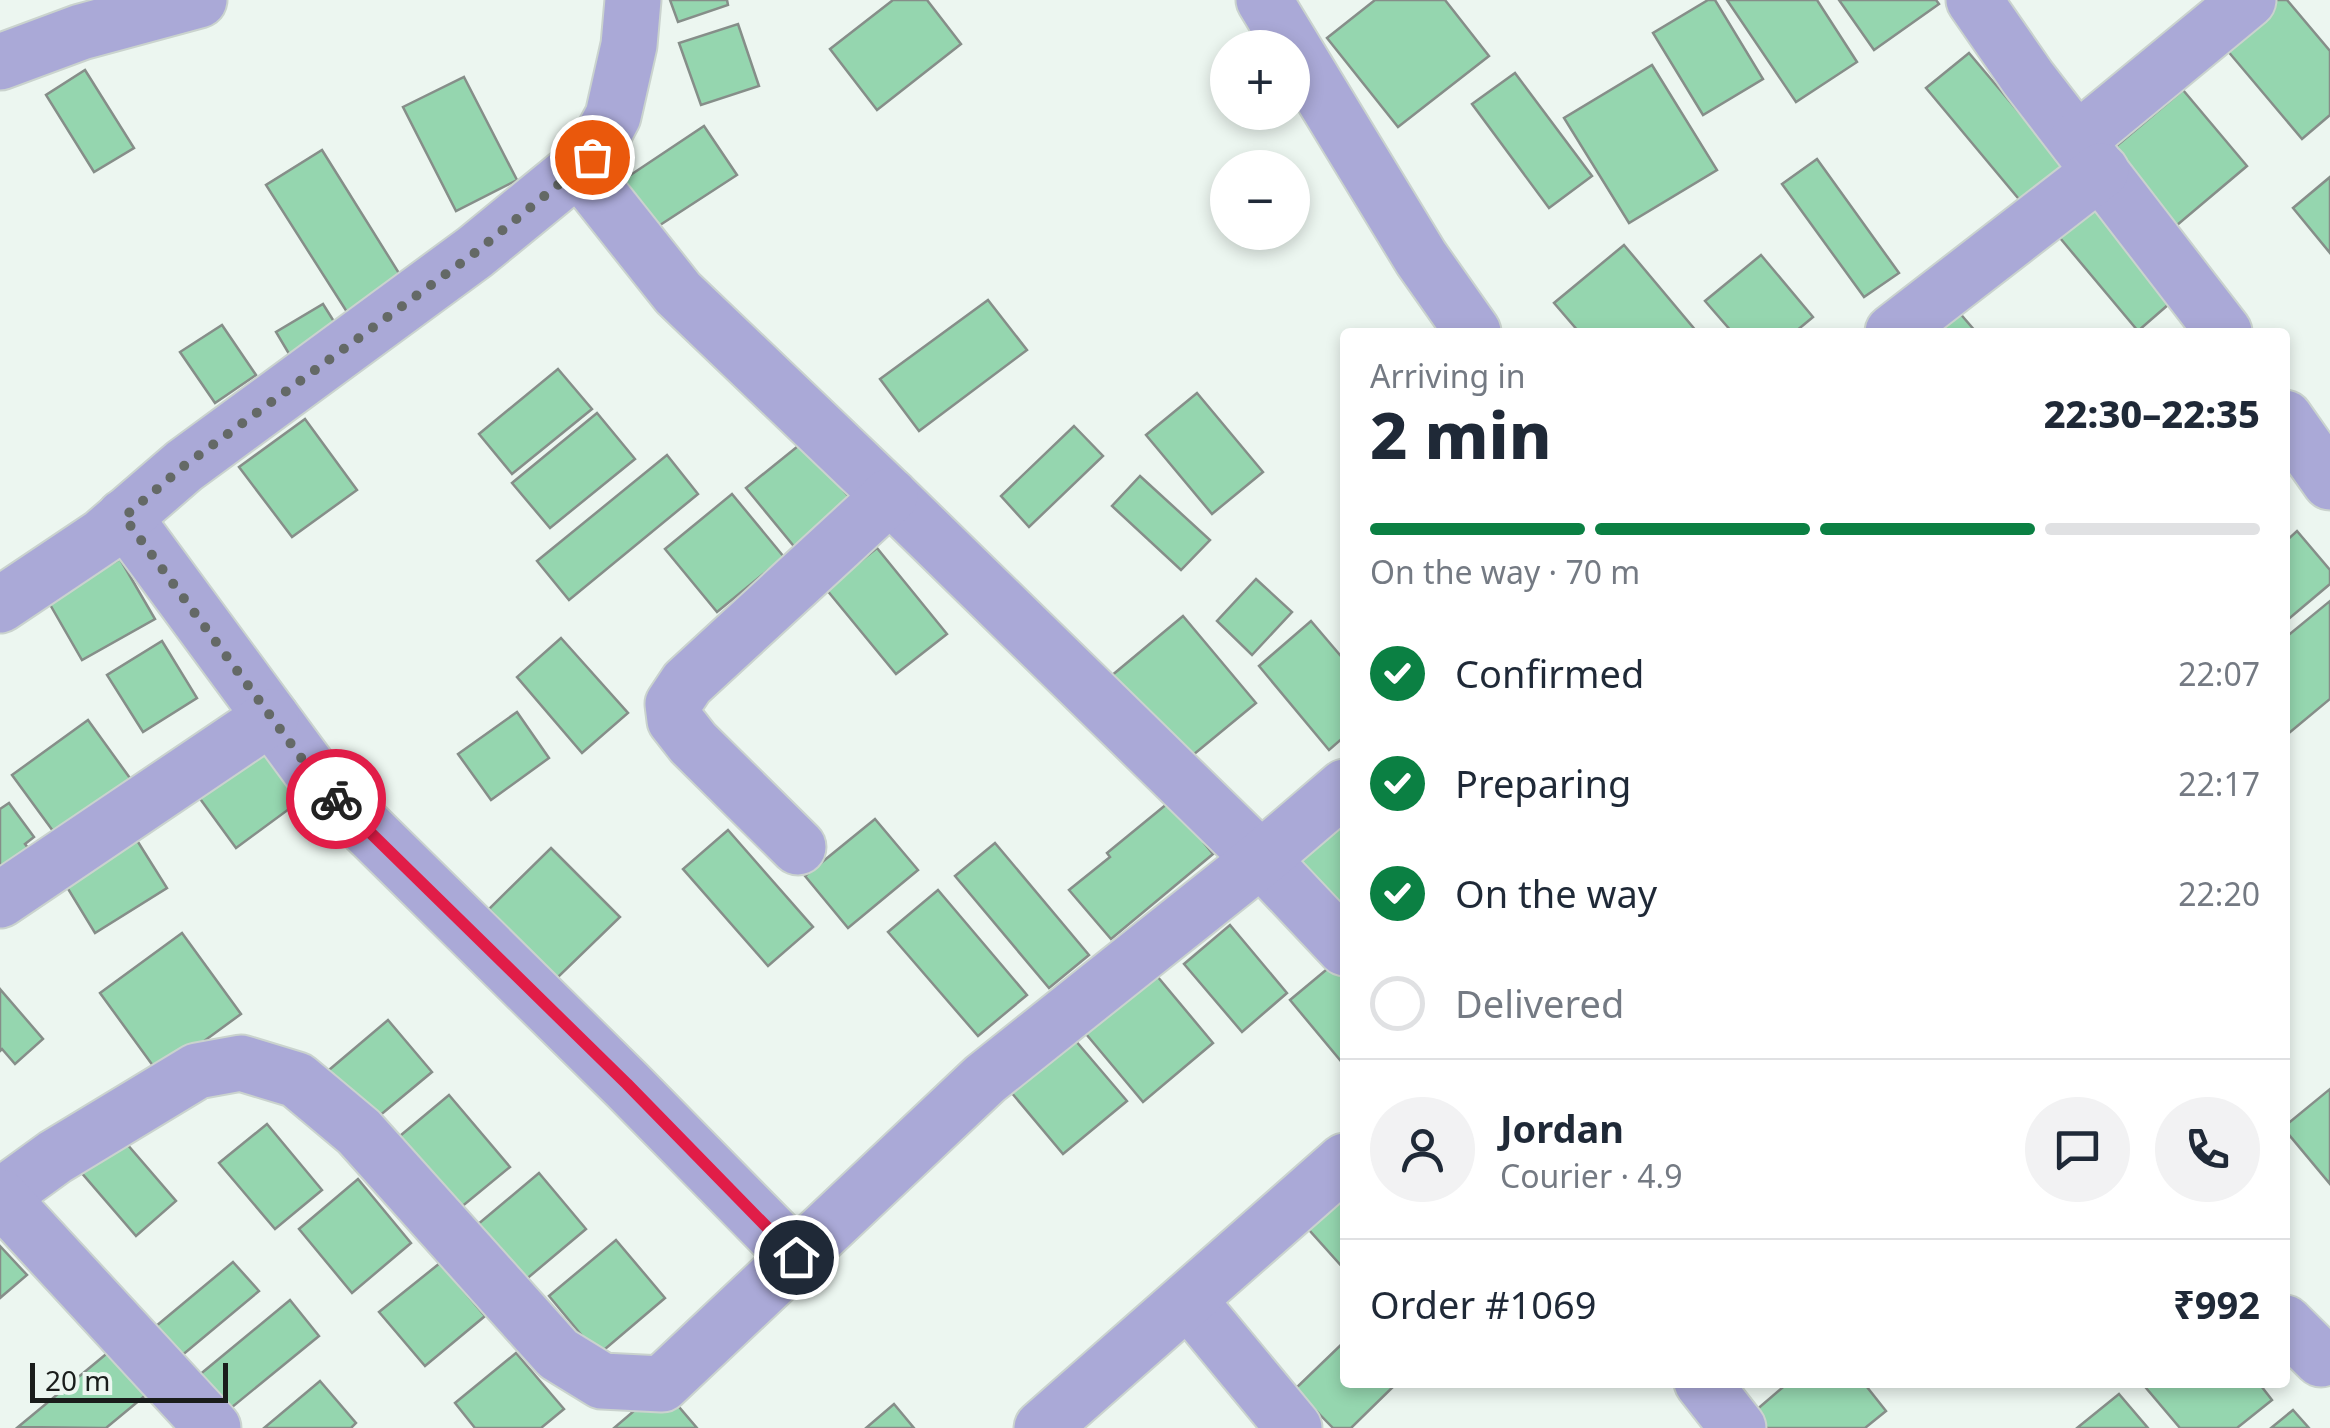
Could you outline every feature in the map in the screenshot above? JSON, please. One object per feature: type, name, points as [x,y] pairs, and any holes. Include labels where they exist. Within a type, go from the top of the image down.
[{"type":"street","points":[[0,62],[81,32],[199,0]]},
{"type":"street","points":[[0,605],[102,536],[184,466],[476,252],[592,157],[613,116],[629,44],[632,0]]},
{"type":"street","points":[[1264,0],[1421,258],[1471,328]]},
{"type":"street","points":[[1974,0],[2028,78],[2221,328]]},
{"type":"street","points":[[1897,328],[2089,156],[2248,0]]},
{"type":"street","points":[[578,167],[678,292],[1262,859],[1340,943]]},
{"type":"street","points":[[2302,414],[2330,482]]},
{"type":"street","points":[[798,847],[693,743],[675,720],[672,704],[687,683],[890,496]]},
{"type":"street","points":[[124,517],[316,778],[627,1084],[796,1257]]},
{"type":"street","points":[[0,900],[270,717]]},
{"type":"street","points":[[213,1428],[0,1197],[55,1157],[197,1071],[241,1063],[296,1080],[359,1132],[558,1354],[602,1381],[662,1384],[984,1080],[1262,859],[1340,791]]},
{"type":"street","points":[[1042,1428],[1340,1165]]},
{"type":"street","points":[[1188,1300],[1294,1428]]},
{"type":"street","points":[[1707,1388],[1738,1428]]},
{"type":"building","points":[[670,0],[727,0],[728,5],[678,22]]},
{"type":"building","points":[[893,0],[927,0],[961,44],[877,110],[830,49]]},
{"type":"building","points":[[1375,0],[1445,0],[1489,56],[1398,127],[1327,38]]},
{"type":"building","points":[[1708,0],[1715,0],[1763,79],[1703,115],[1653,33]]},
{"type":"building","points":[[1727,0],[1817,0],[1857,62],[1796,102]]},
{"type":"building","points":[[1839,0],[1936,0],[1939,4],[1874,50]]},
{"type":"building","points":[[2272,0],[2287,0],[2330,51],[2330,115],[2302,139],[2221,43]]},
{"type":"building","points":[[738,24],[759,86],[701,105],[679,43]]},
{"type":"building","points":[[1969,53],[2071,174],[2028,210],[1926,88]]},
{"type":"building","points":[[1652,65],[1717,170],[1629,223],[1564,118]]},
{"type":"building","points":[[85,70],[134,148],[94,172],[46,95]]},
{"type":"building","points":[[1515,73],[1592,176],[1549,208],[1472,104]]},
{"type":"building","points":[[464,77],[517,180],[456,211],[403,107]]},
{"type":"building","points":[[2183,90],[2247,166],[2170,231],[2107,154]]},
{"type":"building","points":[[704,126],[737,175],[640,238],[608,190]]},
{"type":"building","points":[[322,150],[402,278],[347,312],[266,185]]},
{"type":"building","points":[[1817,159],[1899,273],[1864,297],[1782,184]]},
{"type":"building","points":[[2330,177],[2330,253],[2293,208]]},
{"type":"building","points":[[2094,199],[2177,297],[2141,328],[2135,328],[2055,232]]},
{"type":"building","points":[[1624,245],[1694,328],[1576,328],[1554,303]]},
{"type":"building","points":[[1761,255],[1813,317],[1800,328],[1729,328],[1705,301]]},
{"type":"building","points":[[1945,296],[1973,328],[1906,328]]},
{"type":"building","points":[[988,300],[1027,350],[919,431],[880,379]]},
{"type":"building","points":[[323,304],[345,339],[298,369],[276,332]]},
{"type":"building","points":[[222,325],[256,375],[215,403],[180,352]]},
{"type":"building","points":[[558,369],[592,409],[512,474],[479,434]]},
{"type":"building","points":[[1197,393],[1263,472],[1212,514],[1146,435]]},
{"type":"building","points":[[597,413],[635,459],[550,528],[512,483]]},
{"type":"building","points":[[305,419],[357,490],[292,537],[239,467]]},
{"type":"building","points":[[1074,426],[1103,456],[1029,527],[1001,496]]},
{"type":"building","points":[[803,442],[854,503],[797,550],[746,488]]},
{"type":"building","points":[[667,455],[698,494],[569,600],[537,561]]},
{"type":"building","points":[[1140,476],[1210,540],[1181,570],[1112,506]]},
{"type":"building","points":[[732,494],[784,557],[717,612],[665,549]]},
{"type":"building","points":[[2297,531],[2330,570],[2330,584],[2290,618],[2290,537]]},
{"type":"building","points":[[877,548],[947,634],[896,674],[826,589]]},
{"type":"building","points":[[120,559],[155,619],[82,660],[48,601]]},
{"type":"building","points":[[1256,579],[1292,612],[1252,655],[1217,621]]},
{"type":"building","points":[[2330,601],[2330,699],[2290,732],[2290,634]]},
{"type":"building","points":[[1183,616],[1256,703],[1176,769],[1104,682]]},
{"type":"building","points":[[1311,621],[1340,655],[1340,740],[1329,750],[1259,666]]},
{"type":"building","points":[[561,638],[628,713],[582,753],[517,677]]},
{"type":"building","points":[[162,641],[197,698],[143,732],[107,675]]},
{"type":"building","points":[[517,712],[549,758],[491,800],[458,754]]},
{"type":"building","points":[[88,720],[140,792],[64,846],[12,775]]},
{"type":"building","points":[[261,732],[308,795],[236,848],[190,785]]},
{"type":"building","points":[[1179,794],[1213,835],[1204,843],[1213,854],[1111,939],[1069,890]]},
{"type":"building","points":[[9,803],[34,837],[25,844],[39,862],[0,889],[0,809]]},
{"type":"building","points":[[1340,812],[1340,916],[1285,851]]},
{"type":"building","points":[[875,819],[918,870],[848,928],[805,876]]},
{"type":"building","points":[[728,830],[813,927],[768,966],[683,869]]},
{"type":"building","points":[[133,834],[167,888],[95,933],[62,879]]},
{"type":"building","points":[[995,843],[1089,955],[1049,988],[955,876]]},
{"type":"building","points":[[551,848],[620,917],[556,979],[489,909]]},
{"type":"building","points":[[938,890],[1027,995],[978,1036],[888,932]]},
{"type":"building","points":[[1230,925],[1287,993],[1242,1032],[1184,964]]},
{"type":"building","points":[[182,933],[241,1014],[159,1074],[100,993]]},
{"type":"building","points":[[1338,960],[1340,962],[1340,1060],[1290,1000]]},
{"type":"building","points":[[1152,970],[1213,1043],[1143,1102],[1081,1028]]},
{"type":"building","points":[[0,989],[43,1039],[15,1064],[0,1051]]},
{"type":"building","points":[[388,1020],[432,1072],[360,1132],[316,1081]]},
{"type":"building","points":[[1075,1040],[1127,1101],[1063,1154],[1011,1092]]},
{"type":"building","points":[[2330,1089],[2330,1184],[2290,1136],[2290,1122]]},
{"type":"building","points":[[449,1095],[510,1167],[443,1222],[382,1151]]},
{"type":"building","points":[[267,1124],[322,1190],[275,1229],[219,1163]]},
{"type":"building","points":[[114,1129],[176,1201],[136,1236],[74,1164]]},
{"type":"building","points":[[539,1173],[586,1229],[511,1292],[464,1236]]},
{"type":"building","points":[[358,1179],[411,1243],[352,1293],[299,1229]]},
{"type":"building","points":[[1340,1189],[1340,1264],[1302,1222]]},
{"type":"building","points":[[616,1240],[665,1298],[598,1355],[549,1296]]},
{"type":"building","points":[[0,1246],[27,1275],[0,1298]]},
{"type":"building","points":[[233,1262],[259,1291],[168,1367],[143,1337]]},
{"type":"building","points":[[440,1263],[485,1316],[425,1366],[379,1312]]},
{"type":"building","points":[[290,1300],[319,1336],[215,1421],[186,1386]]},
{"type":"building","points":[[1340,1346],[1340,1388],[1392,1388],[1351,1428],[1333,1428],[1295,1389]]},
{"type":"building","points":[[111,1350],[147,1394],[106,1428],[18,1427]]},
{"type":"building","points":[[516,1353],[564,1409],[541,1428],[475,1428],[455,1403]]},
{"type":"building","points":[[320,1381],[356,1423],[351,1428],[264,1428]]},
{"type":"building","points":[[662,1387],[697,1428],[614,1428]]},
{"type":"building","points":[[1782,1388],[1868,1388],[1886,1411],[1865,1428],[1767,1428],[1754,1412]]},
{"type":"building","points":[[2146,1388],[2263,1388],[2272,1400],[2237,1428],[2180,1428]]},
{"type":"building","points":[[2119,1394],[2148,1428],[2077,1428]]},
{"type":"building","points":[[894,1404],[914,1428],[866,1428]]},
{"type":"building","points":[[2293,1410],[2309,1428],[2271,1428]]},
{"type":"way so far","points":[[336,799],[316,778],[124,517],[184,466],[476,252],[592,157]]},
{"type":"route","points":[[336,799],[627,1084],[796,1257]]}]
